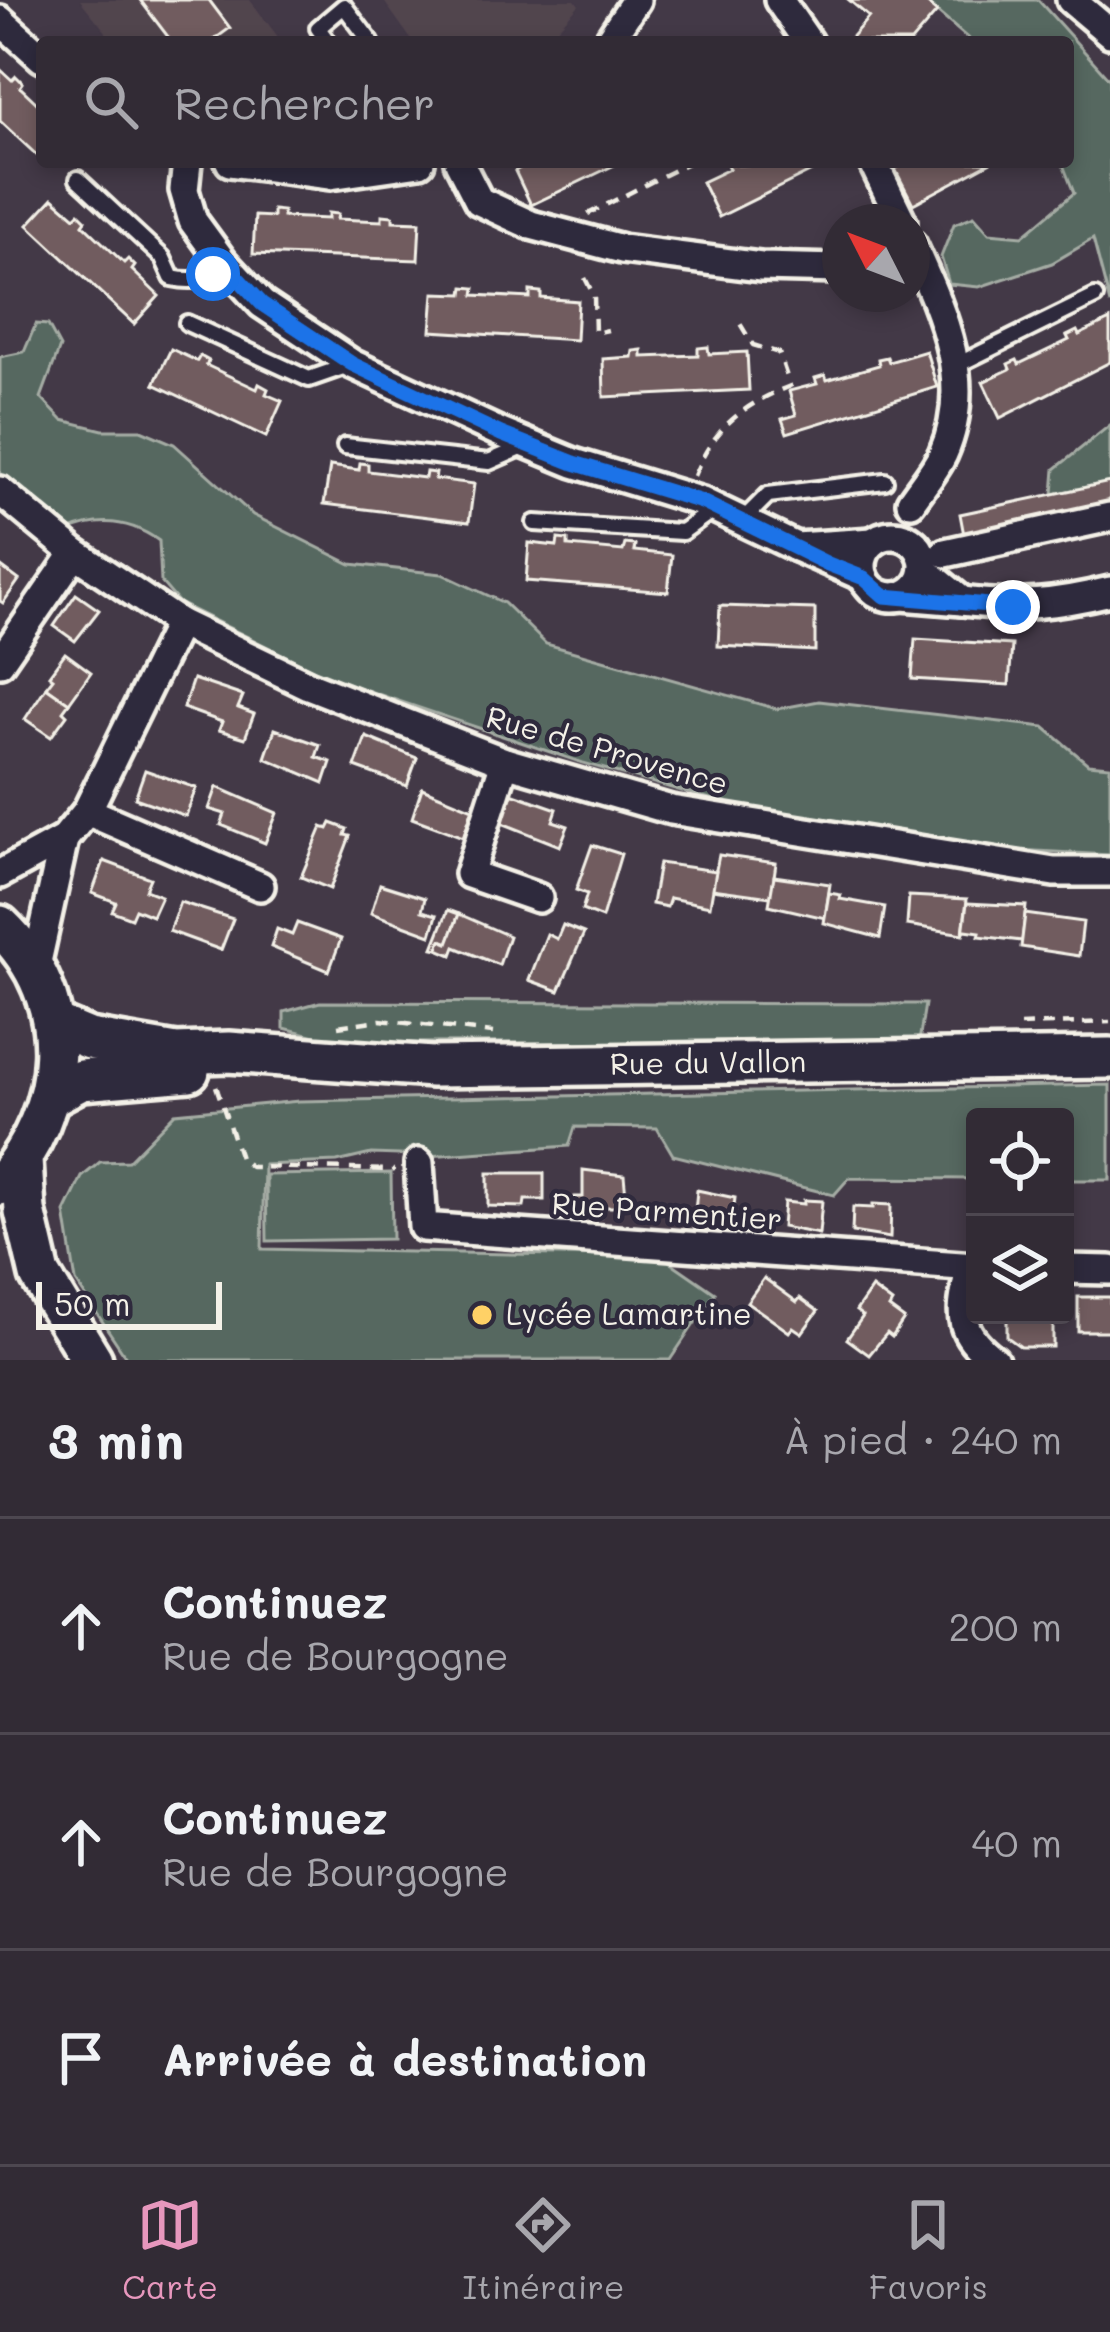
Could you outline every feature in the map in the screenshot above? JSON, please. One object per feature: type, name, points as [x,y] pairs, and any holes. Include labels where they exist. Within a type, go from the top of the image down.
[{"type":"street","points":[[612,36],[636,0]]},
{"type":"street","points":[[779,0],[804,36]]},
{"type":"street","points":[[1071,0],[1110,33]]},
{"type":"street","points":[[0,20],[36,53]]},
{"type":"street","points":[[186,168],[184,190],[193,221],[223,262],[262,304],[352,364],[529,445],[715,508],[864,578],[884,596],[1013,607],[1110,591]]},
{"type":"street","points":[[276,168],[330,175],[378,168]]},
{"type":"street","points":[[462,168],[478,201],[531,225],[622,249],[761,267],[822,269]]},
{"type":"street","points":[[876,168],[893,204]]},
{"type":"street","points":[[864,578],[862,559],[942,458],[955,418],[955,366],[930,287]]},
{"type":"street","name":"Rue de Provence","points":[[0,491],[75,553],[179,623],[308,685],[506,762],[671,810],[1054,872],[1110,872]]},
{"type":"street","points":[[902,596],[917,586],[929,556],[911,502]]},
{"type":"street","points":[[929,556],[1110,517]]},
{"type":"street","points":[[796,547],[903,536],[929,556],[962,602]]},
{"type":"street","points":[[0,662],[75,553]]},
{"type":"street","points":[[0,874],[64,839],[87,811],[179,623]]},
{"type":"street","points":[[506,762],[469,874],[538,898]]},
{"type":"street","points":[[87,811],[260,886]]},
{"type":"street","points":[[35,971],[64,839]]},
{"type":"street","points":[[0,926],[35,971],[52,1024],[55,1060],[44,1119],[11,1172],[40,1275],[92,1360]]},
{"type":"street","name":"Rue du Vallon","points":[[52,1024],[89,1039],[176,1054],[229,1052],[432,1067],[1110,1058]]},
{"type":"street","name":"Rue du Vallon","points":[[50,1096],[81,1080],[308,1060]]},
{"type":"street","name":"Rue Parmentier","points":[[419,1167],[423,1227],[966,1267]]},
{"type":"street","points":[[0,1246],[40,1275]]},
{"type":"street","points":[[1074,1269],[1110,1270]]},
{"type":"street","name":"Rue Parmentier","points":[[966,1296],[961,1320],[969,1340],[994,1360]]},
{"type":"lane","points":[[324,36],[318,28],[344,6],[366,36]]},
{"type":"lane","points":[[78,179],[163,258],[172,278],[194,282],[213,274],[223,262]]},
{"type":"lane","points":[[955,366],[1095,297]]},
{"type":"lane","points":[[187,323],[309,379],[352,364]]},
{"type":"lane","points":[[345,446],[490,462],[529,445]]},
{"type":"lane","points":[[740,523],[768,495],[885,481]]},
{"type":"lane","points":[[535,523],[682,532],[715,508]]},
{"type":"path","points":[[575,237],[585,215],[678,168]]},
{"type":"path","points":[[585,278],[593,296],[595,332],[608,330]]},
{"type":"path","points":[[685,497],[704,451],[722,429],[752,402],[790,386],[779,353],[753,345],[739,322]]},
{"type":"path","points":[[337,1026],[380,1020],[498,1033]]},
{"type":"path","points":[[1013,1025],[1110,1022]]},
{"type":"path","points":[[211,1069],[230,1135],[240,1158],[251,1167],[419,1167]]},
{"type":"shaded area","points":[[80,0],[250,0],[277,36],[106,36]]},
{"type":"shaded area","points":[[383,0],[575,0],[579,5],[551,36],[409,36]]},
{"type":"green space","points":[[923,0],[1038,0],[1070,36],[965,36]]},
{"type":"green space","points":[[1074,40],[1110,80],[1110,304],[1093,239],[1052,263],[979,287],[949,284],[941,257],[954,224],[974,216],[989,233],[1023,236],[1074,193],[1064,168],[1074,168]]},
{"type":"green space","points":[[36,324],[48,325],[60,347],[41,398],[62,420],[103,430],[141,430],[174,444],[253,515],[351,564],[442,574],[504,603],[546,644],[777,709],[819,701],[1044,727],[1088,764],[1110,766],[1110,855],[979,848],[760,813],[583,763],[333,679],[179,603],[161,582],[159,541],[115,523],[68,531],[0,473],[0,357],[24,352]]},
{"type":"green space","points":[[1110,425],[1110,482],[1053,494],[1055,469]]},
{"type":"green space","points":[[320,1002],[925,1004],[919,1042],[343,1043],[284,1028],[284,1012]]},
{"type":"green space","points":[[1110,1085],[1110,1180],[1074,1180],[1074,1108],[966,1108],[966,1179],[849,1178],[834,1195],[673,1155],[657,1128],[575,1127],[569,1146],[428,1156],[371,1154],[337,1162],[264,1165],[262,1249],[663,1257],[715,1293],[670,1360],[128,1360],[76,1282],[65,1212],[82,1177],[100,1162],[128,1161],[175,1113],[299,1101]]},
{"type":"green space","points":[[391,1173],[392,1239],[267,1241],[266,1175]]},
{"type":"building","points":[[140,0],[209,0],[230,28],[219,36],[167,36]]},
{"type":"building","points":[[849,0],[923,0],[937,12],[916,36],[852,36],[869,17]]},
{"type":"building","points":[[0,69],[12,80],[16,76],[36,102],[36,154],[0,121]]},
{"type":"building","points":[[520,168],[608,168],[531,205],[515,171]]},
{"type":"building","points":[[818,168],[719,217],[702,182],[729,169]]},
{"type":"building","points":[[980,168],[913,204],[895,169]]},
{"type":"building","points":[[53,198],[75,217],[79,213],[86,220],[83,224],[124,263],[128,259],[135,266],[132,270],[159,296],[134,324],[28,225]]},
{"type":"building","points":[[273,210],[283,211],[283,217],[328,219],[328,213],[338,214],[337,219],[382,221],[382,215],[393,216],[393,221],[420,222],[418,260],[253,254],[255,216],[273,217]]},
{"type":"building","points":[[464,287],[475,288],[474,295],[530,298],[530,291],[541,292],[541,298],[578,301],[576,340],[431,331],[434,293],[463,294]]},
{"type":"building","points":[[1110,320],[1110,362],[1000,418],[983,382],[1010,369],[1008,364],[1017,360],[1019,364],[1069,340],[1067,336],[1077,331],[1079,335]]},
{"type":"building","points":[[708,347],[709,354],[747,352],[749,390],[604,397],[603,359],[632,357],[633,351],[642,350],[642,357],[698,355],[698,348]]},
{"type":"building","points":[[171,349],[197,361],[200,356],[209,361],[206,365],[257,389],[259,384],[268,389],[266,394],[282,401],[266,437],[154,384]]},
{"type":"building","points":[[926,351],[937,387],[787,433],[782,419],[796,415],[789,391],[817,384],[815,378],[825,375],[827,380],[879,365],[878,359],[887,357],[889,362]]},
{"type":"building","points":[[360,463],[368,464],[368,471],[425,478],[426,472],[436,473],[435,479],[474,484],[469,522],[324,504],[330,466],[359,470]]},
{"type":"building","points":[[1110,482],[1110,504],[964,535],[960,514]]},
{"type":"building","points":[[558,539],[568,540],[568,546],[623,551],[625,544],[635,545],[634,551],[672,555],[668,592],[526,581],[529,543],[557,546]]},
{"type":"building","points":[[0,566],[19,580],[3,603],[0,601]]},
{"type":"building","points":[[76,594],[99,610],[75,641],[54,626]]},
{"type":"building","points":[[720,606],[815,609],[815,651],[718,646]]},
{"type":"building","points":[[915,639],[1012,645],[1009,685],[912,679]]},
{"type":"building","points":[[65,653],[91,672],[69,703],[46,687]]},
{"type":"building","points":[[193,679],[243,696],[238,708],[254,714],[245,738],[219,730],[222,722],[183,708]]},
{"type":"building","points":[[46,687],[69,703],[63,711],[67,715],[51,737],[25,719]]},
{"type":"building","points":[[275,729],[320,745],[316,757],[331,762],[324,783],[265,758]]},
{"type":"building","points":[[366,737],[417,758],[407,786],[355,767]]},
{"type":"building","points":[[145,770],[196,788],[186,816],[135,798]]},
{"type":"building","points":[[217,787],[277,813],[265,843],[221,825],[225,814],[209,809]]},
{"type":"building","points":[[422,788],[473,809],[463,837],[412,818]]},
{"type":"building","points":[[511,793],[557,809],[553,821],[568,826],[560,846],[502,823]]},
{"type":"building","points":[[331,823],[347,829],[345,835],[350,836],[330,889],[301,877],[322,827],[328,829]]},
{"type":"building","points":[[592,845],[621,854],[602,918],[582,910],[587,894],[576,890]]},
{"type":"building","points":[[719,855],[776,863],[771,897],[712,889]]},
{"type":"building","points":[[104,861],[150,878],[145,890],[161,896],[152,916],[135,909],[131,918],[112,911],[116,902],[92,893]]},
{"type":"building","points":[[659,863],[716,871],[710,906],[670,898],[667,907],[652,904]]},
{"type":"building","points":[[774,876],[830,884],[825,918],[769,905]]},
{"type":"building","points":[[380,884],[425,898],[422,911],[437,915],[431,935],[371,913]]},
{"type":"building","points":[[829,893],[885,907],[880,938],[824,923]]},
{"type":"building","points":[[909,896],[967,899],[963,934],[907,925]]},
{"type":"building","points":[[180,902],[233,919],[221,950],[169,931]]},
{"type":"building","points":[[967,903],[1026,906],[1022,941],[965,930],[963,934]]},
{"type":"building","points":[[448,910],[459,914],[448,943],[441,940],[438,949],[433,948]]},
{"type":"building","points":[[459,914],[509,936],[499,965],[455,947],[452,955],[438,949],[441,940],[448,943]]},
{"type":"building","points":[[1025,914],[1083,922],[1079,956],[1021,947]]},
{"type":"building","points":[[297,923],[341,939],[329,971],[271,947],[277,929],[292,935]]},
{"type":"building","points":[[563,925],[584,933],[559,991],[529,980],[547,934],[557,939]]},
{"type":"building","points":[[583,1170],[624,1175],[627,1207],[600,1207],[600,1217],[574,1217],[575,1197],[583,1197]]},
{"type":"building","points":[[488,1173],[544,1173],[544,1200],[525,1200],[524,1207],[488,1206]]},
{"type":"building","points":[[697,1190],[735,1198],[732,1222],[694,1223]]},
{"type":"building","points":[[804,1200],[822,1201],[819,1234],[782,1227],[784,1202],[804,1204]]},
{"type":"building","points":[[873,1204],[891,1205],[890,1238],[852,1232],[853,1207],[873,1208]]},
{"type":"building","points":[[764,1278],[818,1311],[802,1333],[793,1327],[789,1332],[747,1302]]},
{"type":"building","points":[[872,1288],[904,1319],[892,1337],[887,1333],[869,1355],[847,1339],[863,1316],[856,1311]]},
{"type":"building","points":[[1078,1297],[1110,1297],[1110,1331],[1078,1331]]},
{"type":"building","points":[[1007,1324],[1053,1324],[1053,1347],[1021,1347],[1007,1337]]},
{"type":"place","name":"Lycée Lamartine","points":[[482,1315]]},
{"type":"route","points":[[213,274],[223,262],[262,304],[352,364],[574,463],[702,502],[864,578],[884,596],[1013,607]]}]
